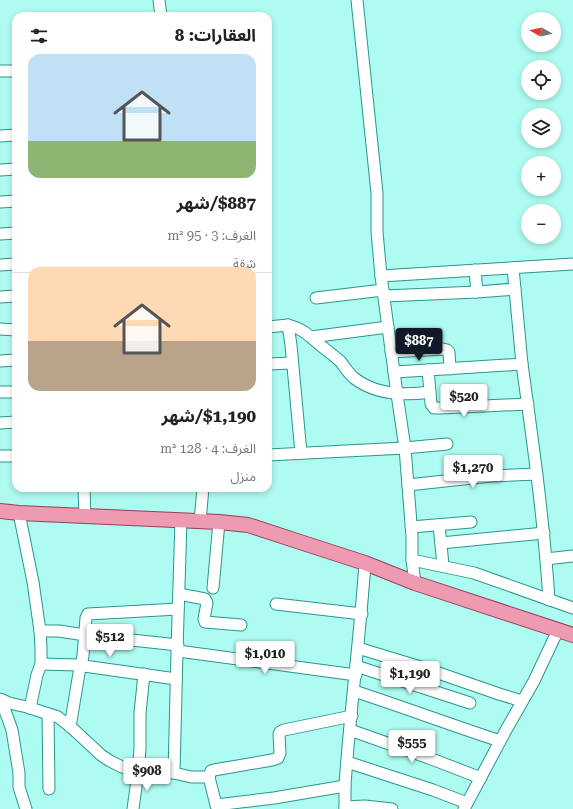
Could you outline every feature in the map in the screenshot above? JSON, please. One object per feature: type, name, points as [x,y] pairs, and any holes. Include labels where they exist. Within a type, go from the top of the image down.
[{"type":"main road","points":[[0,512],[181,520],[248,525],[365,563],[414,583],[573,636]]},
{"type":"street","points":[[159,0],[160,12]]},
{"type":"street","points":[[357,0],[375,166],[377,232],[381,276],[405,448],[414,583]]},
{"type":"street","points":[[0,71],[12,71]]},
{"type":"street","points":[[0,136],[12,135]]},
{"type":"street","points":[[0,170],[12,170]]},
{"type":"street","points":[[0,202],[12,201]]},
{"type":"street","points":[[0,234],[12,233]]},
{"type":"street","points":[[0,265],[12,264]]},
{"type":"street","points":[[381,276],[573,264]]},
{"type":"street","points":[[513,268],[522,364],[544,533],[549,600]]},
{"type":"street","points":[[475,270],[477,292]]},
{"type":"street","points":[[316,298],[384,293],[477,292],[515,289]]},
{"type":"street","points":[[0,297],[12,296]]},
{"type":"street","points":[[288,325],[301,453]]},
{"type":"street","points":[[272,327],[288,325],[299,329],[312,337],[341,362],[355,379],[378,390],[397,394],[430,392]]},
{"type":"street","points":[[312,337],[388,327]]},
{"type":"street","points":[[0,330],[12,330]]},
{"type":"street","points":[[391,352],[447,350],[449,352],[450,369]]},
{"type":"street","points":[[0,360],[12,360]]},
{"type":"street","points":[[272,364],[292,363]]},
{"type":"street","points":[[394,372],[522,364]]},
{"type":"street","points":[[428,370],[431,404],[434,408],[528,404]]},
{"type":"street","points":[[0,392],[12,392]]},
{"type":"street","points":[[0,423],[12,422]]},
{"type":"street","points":[[272,455],[405,448],[447,444]]},
{"type":"street","points":[[0,456],[12,456]]},
{"type":"street","points":[[408,484],[491,476],[537,474]]},
{"type":"street","points":[[84,492],[85,516]]},
{"type":"street","points":[[200,521],[203,492]]},
{"type":"street","points":[[19,513],[33,582],[40,631],[42,664],[37,675],[30,708]]},
{"type":"street","points":[[174,773],[181,520]]},
{"type":"street","points":[[213,588],[219,522]]},
{"type":"street","points":[[411,527],[471,522]]},
{"type":"street","points":[[439,525],[443,566]]},
{"type":"street","points":[[441,543],[544,533]]},
{"type":"street","points":[[546,559],[573,556]]},
{"type":"street","points":[[412,560],[474,572],[573,608]]},
{"type":"street","points":[[365,563],[362,614],[345,786],[345,808],[365,806],[392,809]]},
{"type":"street","points":[[179,594],[205,599],[207,603],[204,619],[205,622],[240,625]]},
{"type":"street","points":[[276,604],[362,614]]},
{"type":"street","points":[[70,727],[83,656],[86,617],[88,614],[178,609]]},
{"type":"street","points":[[347,762],[433,790],[466,806],[534,681],[558,630]]},
{"type":"street","points":[[40,631],[59,631],[178,648],[356,670],[470,703]]},
{"type":"street","points":[[358,648],[427,669],[522,701]]},
{"type":"street","points":[[42,664],[81,666],[176,679]]},
{"type":"street","points":[[133,809],[140,749],[140,713],[144,674]]},
{"type":"street","points":[[354,691],[449,725],[500,741]]},
{"type":"street","points":[[26,809],[19,787],[19,773],[12,730],[3,704],[30,708],[58,717],[101,755],[110,761],[138,772],[174,773],[191,777],[209,777]]},
{"type":"street","points":[[48,714],[49,789]]},
{"type":"street","points":[[345,786],[217,807],[209,777],[211,771],[214,770],[278,758],[280,753],[279,734],[284,730],[352,716]]},
{"type":"street","points":[[350,730],[481,778]]}]
